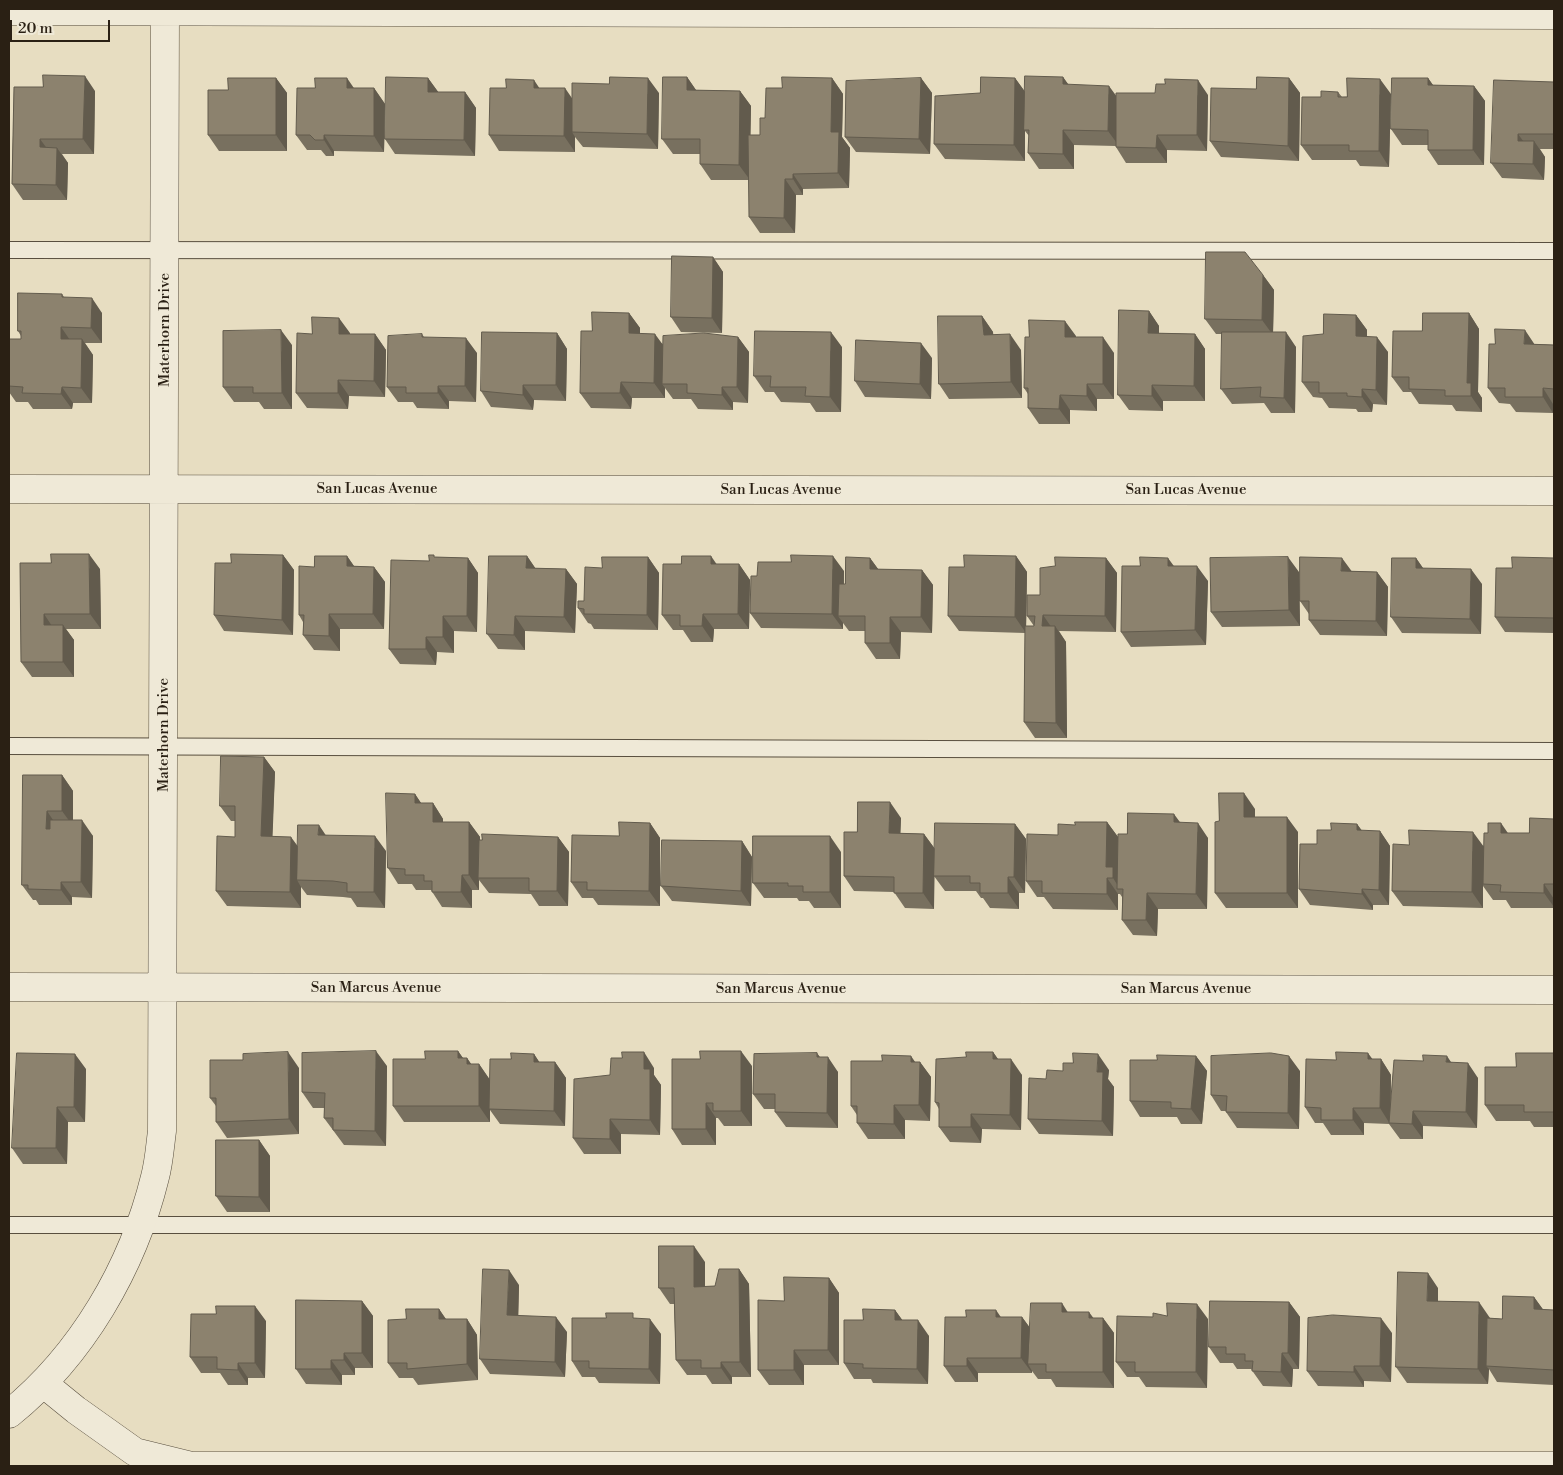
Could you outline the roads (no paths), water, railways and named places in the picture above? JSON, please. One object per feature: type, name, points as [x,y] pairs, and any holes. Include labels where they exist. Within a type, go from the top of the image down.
[{"type":"street","name":"Materhorn Drive","points":[[9,1414],[44,1384],[80,1339],[108,1294],[141,1225],[156,1175],[162,1131],[165,10]]},
{"type":"street","points":[[9,11],[1554,15]]},
{"type":"street","name":"San Lucas Avenue","points":[[9,489],[1554,491]]},
{"type":"street","name":"San Marcus Avenue","points":[[9,987],[1554,990]]},
{"type":"street","points":[[44,1384],[76,1410],[135,1452],[192,1466],[1554,1466]]},
{"type":"lane","points":[[9,250],[164,252],[1554,250]]},
{"type":"lane","points":[[9,746],[1554,751]]},
{"type":"lane","points":[[9,1225],[1554,1225]]}]
